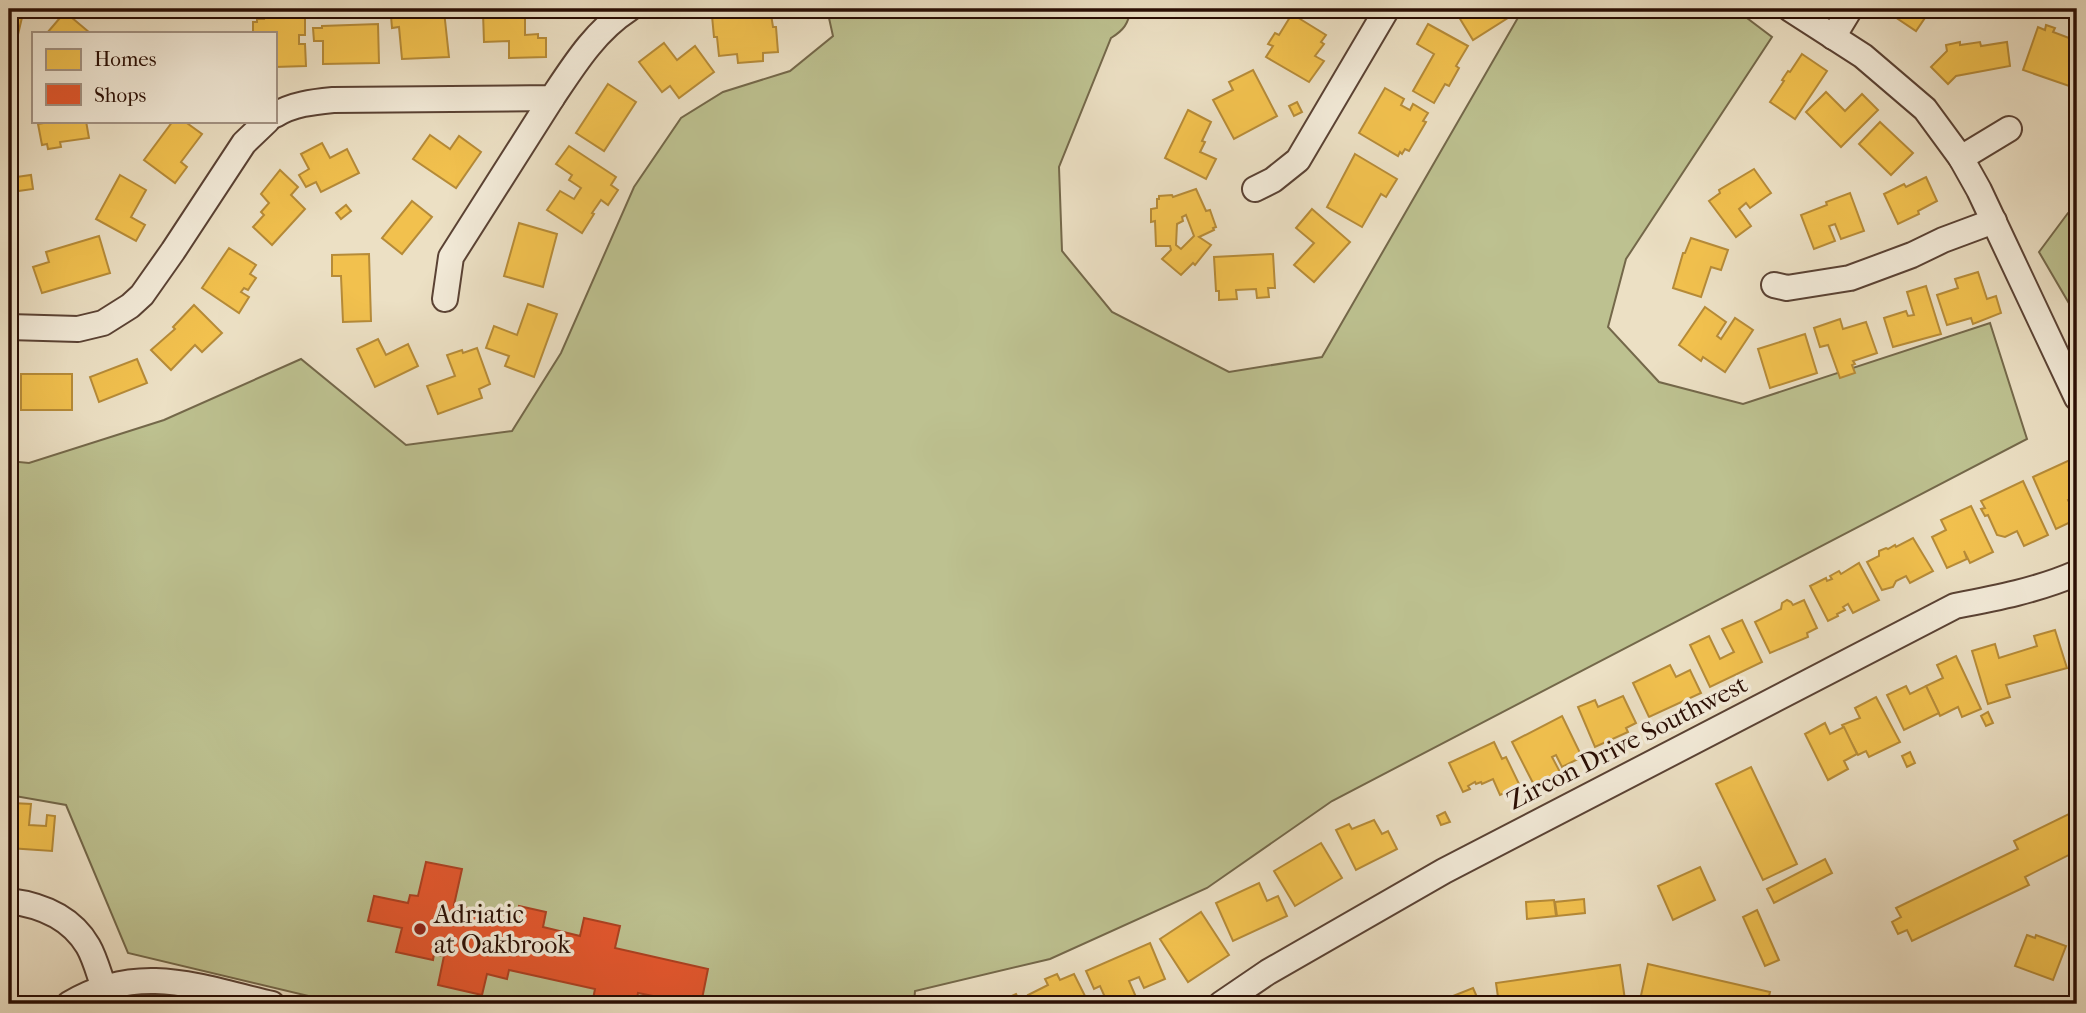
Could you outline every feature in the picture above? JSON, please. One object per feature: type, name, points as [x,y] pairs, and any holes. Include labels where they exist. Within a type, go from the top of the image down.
[{"type":"street","points":[[444,299],[451,257],[552,98],[603,29],[629,9]]},
{"type":"street","points":[[1255,189],[1273,180],[1298,160],[1387,9]]},
{"type":"street","points":[[1790,9],[1863,56],[1925,108],[1961,158],[1994,221],[2077,398]]},
{"type":"street","points":[[1833,37],[1850,9]]},
{"type":"street","points":[[276,114],[286,108],[333,100],[552,98]]},
{"type":"street","points":[[9,327],[78,329],[103,323],[130,306],[142,295],[173,251],[244,143],[266,122]]},
{"type":"street","points":[[1961,158],[2009,129]]},
{"type":"street","points":[[1774,285],[1787,288],[1850,278],[1994,221]]},
{"type":"street","name":"Zircon Drive Southwest","points":[[1221,1004],[1268,972],[1452,866],[1955,606],[2033,589],[2077,573]]},
{"type":"street","points":[[9,901],[52,912],[77,931],[89,948],[104,988]]},
{"type":"street","points":[[69,1004],[104,988],[136,980],[177,981],[272,1004]]},
{"type":"green space","points":[[827,9],[1131,9],[1125,26],[1111,38],[1059,167],[1062,251],[1112,312],[1229,372],[1322,357],[1523,9],[1735,9],[1772,37],[1626,259],[1608,327],[1659,382],[1743,404],[1990,323],[2027,439],[1332,801],[1207,888],[1050,959],[915,991],[914,1004],[342,1004],[128,953],[66,805],[9,795],[9,461],[29,463],[164,420],[301,359],[406,445],[512,431],[561,353],[634,187],[681,118],[723,92],[790,71],[833,36]]},
{"type":"green space","points":[[2077,210],[2077,317],[2039,252],[2068,213]]},
{"type":"building: Homes","points":[[9,9],[24,9],[16,43],[9,41]]},
{"type":"building: Homes","points":[[494,9],[515,9],[515,14],[525,14],[525,35],[538,34],[538,38],[546,38],[546,57],[509,58],[509,41],[484,42],[483,13],[494,13]]},
{"type":"building: Homes","points":[[1454,9],[1522,9],[1473,40]]},
{"type":"building: Homes","points":[[1896,9],[1931,9],[1916,31],[1892,15]]},
{"type":"building: Homes","points":[[444,11],[449,57],[402,59],[399,27],[392,28],[391,16]]},
{"type":"building: Homes","points":[[761,11],[761,14],[771,14],[773,27],[776,27],[778,52],[763,53],[763,61],[738,63],[737,54],[719,56],[712,16]]},
{"type":"building: Homes","points":[[65,12],[89,32],[48,32]]},
{"type":"building: Homes","points":[[264,14],[296,14],[297,18],[305,18],[305,35],[299,35],[299,44],[305,44],[306,66],[276,67],[276,32],[253,32],[253,22],[264,19]]},
{"type":"building: Homes","points":[[1292,14],[1326,35],[1321,42],[1324,44],[1315,56],[1324,61],[1309,82],[1266,57],[1273,46],[1268,44],[1275,33],[1279,35]]},
{"type":"building: Homes","points":[[378,24],[379,63],[323,64],[323,41],[314,41],[313,28]]},
{"type":"building: Homes","points":[[1428,24],[1468,46],[1456,66],[1459,68],[1449,86],[1445,84],[1434,103],[1413,91],[1434,54],[1417,44]]},
{"type":"building: Homes","points":[[2046,25],[2055,28],[2053,32],[2077,41],[2075,88],[2023,70],[2038,27],[2045,30]]},
{"type":"building: Homes","points":[[1960,42],[1960,45],[1980,42],[1981,46],[2007,42],[2010,66],[1956,76],[1948,84],[1931,67],[1947,51],[1946,45]]},
{"type":"building: Homes","points":[[664,43],[677,60],[695,46],[714,72],[679,98],[670,86],[662,92],[639,62]]},
{"type":"building: Homes","points":[[1802,54],[1827,71],[1795,119],[1770,102],[1788,71],[1790,72]]},
{"type":"building: Homes","points":[[1253,70],[1277,116],[1234,139],[1213,100],[1233,90],[1229,82]]},
{"type":"building: Homes","points":[[608,84],[636,102],[604,151],[576,133]]},
{"type":"building: Homes","points":[[1385,88],[1404,99],[1401,105],[1410,110],[1413,104],[1428,113],[1423,121],[1426,122],[1409,151],[1405,149],[1398,156],[1359,133]]},
{"type":"building: Homes","points":[[1826,92],[1845,111],[1862,94],[1878,110],[1841,147],[1806,112]]},
{"type":"building: Homes","points":[[1297,102],[1302,112],[1294,116],[1289,106]]},
{"type":"building: Homes","points":[[1188,110],[1211,122],[1200,152],[1216,159],[1206,179],[1165,158]]},
{"type":"building: Homes","points":[[86,122],[89,138],[60,142],[61,147],[48,149],[47,144],[42,145],[38,124]]},
{"type":"building: Homes","points":[[172,122],[185,122],[202,134],[181,162],[187,167],[175,183],[144,160]]},
{"type":"building: Homes","points":[[1880,122],[1913,153],[1891,175],[1859,144]]},
{"type":"building: Homes","points":[[430,135],[450,149],[459,136],[481,152],[456,188],[413,159]]},
{"type":"building: Homes","points":[[322,143],[330,158],[347,149],[359,173],[321,192],[316,182],[306,187],[299,175],[309,169],[301,154]]},
{"type":"building: Homes","points":[[569,146],[616,177],[611,185],[618,190],[608,205],[601,200],[582,233],[547,210],[560,191],[574,199],[581,188],[569,180],[572,175],[556,164]]},
{"type":"building: Homes","points":[[1355,154],[1397,179],[1386,197],[1381,194],[1362,227],[1327,207]]},
{"type":"building: Homes","points":[[1754,169],[1771,193],[1750,208],[1746,203],[1739,209],[1751,226],[1736,237],[1709,201],[1720,193],[1719,190]]},
{"type":"building: Homes","points":[[280,170],[298,187],[291,195],[305,209],[272,245],[253,227],[264,215],[261,212],[269,203],[261,194]]},
{"type":"building: Homes","points":[[31,175],[33,189],[11,192],[9,178]]},
{"type":"building: Homes","points":[[120,175],[146,190],[131,217],[145,225],[136,241],[96,219]]},
{"type":"building: Homes","points":[[1926,177],[1937,201],[1898,224],[1884,194]]},
{"type":"building: Homes","points":[[1196,189],[1206,211],[1210,210],[1216,227],[1199,237],[1211,245],[1195,265],[1193,263],[1181,275],[1162,259],[1171,250],[1170,246],[1156,246],[1155,221],[1151,222],[1151,209],[1157,208],[1159,196],[1173,197]],"holes":[[[1186,215],[1194,236],[1181,249],[1176,245],[1177,224],[1183,221],[1182,217]]]},
{"type":"building: Homes","points":[[1850,193],[1864,231],[1841,239],[1835,224],[1829,226],[1835,241],[1814,249],[1801,215]]},
{"type":"building: Homes","points":[[412,201],[432,217],[402,254],[382,238]]},
{"type":"building: Homes","points":[[346,205],[351,211],[341,219],[336,213]]},
{"type":"building: Homes","points":[[1312,209],[1350,242],[1314,282],[1294,265],[1314,243],[1296,228]]},
{"type":"building: Homes","points":[[519,223],[557,234],[543,287],[504,276]]},
{"type":"building: Homes","points":[[99,236],[110,273],[42,293],[33,267],[49,262],[46,252]]},
{"type":"building: Homes","points":[[1691,238],[1728,250],[1721,270],[1711,267],[1701,297],[1673,288],[1683,253]]},
{"type":"building: Homes","points":[[229,248],[256,265],[250,274],[256,278],[248,290],[244,288],[241,292],[249,297],[239,313],[202,288]]},
{"type":"building: Homes","points":[[369,254],[371,321],[343,322],[341,276],[332,276],[332,255]]},
{"type":"building: Homes","points":[[1273,254],[1275,288],[1268,288],[1269,297],[1257,298],[1256,289],[1236,290],[1237,299],[1219,300],[1214,257]]},
{"type":"building: Homes","points":[[1978,272],[1987,299],[1996,296],[2001,313],[1973,324],[1971,318],[1947,325],[1937,295],[1958,288],[1955,279]]},
{"type":"building: Homes","points":[[1926,286],[1941,334],[1893,347],[1884,318],[1906,311],[1908,316],[1914,315],[1907,292]]},
{"type":"building: Homes","points":[[528,304],[557,314],[534,377],[505,366],[509,356],[486,348],[494,326],[517,335]]},
{"type":"building: Homes","points":[[194,305],[222,333],[202,352],[195,345],[171,370],[151,350],[175,329],[173,327]]},
{"type":"building: Homes","points":[[1705,307],[1726,322],[1717,336],[1721,339],[1735,318],[1753,330],[1725,372],[1703,357],[1701,361],[1679,345]]},
{"type":"building: Homes","points":[[1840,319],[1843,329],[1866,322],[1877,353],[1853,361],[1855,373],[1840,378],[1828,345],[1820,347],[1814,328]]},
{"type":"building: Homes","points":[[1805,334],[1817,373],[1770,388],[1758,349]]},
{"type":"building: Homes","points":[[378,339],[386,355],[408,344],[418,366],[375,387],[357,349]]},
{"type":"building: Homes","points":[[477,348],[490,384],[479,389],[482,398],[438,414],[427,386],[455,376],[447,355]]},
{"type":"building: Homes","points":[[137,359],[147,383],[99,402],[90,377]]},
{"type":"building: Homes","points":[[21,374],[72,374],[72,410],[21,410]]},
{"type":"building: Homes","points":[[2072,459],[2077,471],[2077,499],[2072,502],[2068,500],[2077,519],[2056,529],[2033,477]]},
{"type":"building: Homes","points":[[2023,481],[2048,535],[2024,546],[2017,531],[2005,537],[1997,535],[1988,515],[1985,516],[1981,509],[1985,508],[1981,501]]},
{"type":"building: Homes","points":[[1971,506],[1993,552],[1970,563],[1964,551],[1967,559],[1947,568],[1932,537],[1946,530],[1941,520]]},
{"type":"building: Homes","points":[[1913,538],[1933,571],[1910,583],[1906,576],[1896,581],[1893,587],[1882,590],[1867,562],[1879,556],[1879,551],[1895,545],[1896,547]]},
{"type":"building: Homes","points":[[1859,563],[1879,600],[1853,613],[1848,604],[1838,616],[1828,621],[1810,586],[1826,578],[1827,581],[1832,579],[1830,576],[1839,571],[1841,574]]},
{"type":"building: Homes","points":[[1787,600],[1793,605],[1804,600],[1817,628],[1807,633],[1808,637],[1770,653],[1755,622],[1781,609],[1782,603]]},
{"type":"building: Homes","points":[[1742,620],[1762,662],[1710,687],[1690,645],[1709,636],[1720,659],[1734,652],[1722,629]]},
{"type":"building: Homes","points":[[2055,630],[2067,668],[2006,685],[2010,697],[1988,704],[1972,651],[1995,644],[1999,658],[2037,646],[2034,636]]},
{"type":"building: Homes","points":[[1956,656],[1981,709],[1962,717],[1958,707],[1940,716],[1926,686],[1943,678],[1937,665]]},
{"type":"building: Homes","points":[[1670,665],[1676,677],[1690,670],[1701,693],[1649,717],[1633,683]]},
{"type":"building: Homes","points":[[1906,686],[1910,694],[1926,686],[1939,713],[1904,730],[1887,695]]},
{"type":"building: Homes","points":[[1623,696],[1636,723],[1626,728],[1628,732],[1595,747],[1578,707],[1595,700],[1598,707]]},
{"type":"building: Homes","points":[[1876,697],[1900,742],[1869,757],[1866,751],[1858,755],[1842,725],[1860,718],[1855,708]]},
{"type":"building: Homes","points":[[1988,712],[1993,723],[1986,726],[1981,716]]},
{"type":"building: Homes","points":[[1562,716],[1582,757],[1562,767],[1556,755],[1552,757],[1560,772],[1534,785],[1512,742]]},
{"type":"building: Homes","points":[[1825,723],[1830,734],[1844,727],[1857,754],[1844,761],[1848,769],[1828,780],[1805,734]]},
{"type":"building: Homes","points":[[1494,742],[1502,759],[1506,757],[1520,786],[1500,795],[1493,779],[1482,784],[1475,782],[1468,786],[1470,789],[1463,792],[1449,763]]},
{"type":"building: Homes","points":[[1910,752],[1915,763],[1907,767],[1902,756]]},
{"type":"building: Homes","points":[[1751,767],[1797,864],[1763,880],[1716,784]]},
{"type":"building: Homes","points":[[12,803],[31,804],[29,825],[46,826],[47,815],[55,816],[52,851],[9,848]]},
{"type":"building: Homes","points":[[2077,810],[2077,851],[2025,877],[2029,885],[1912,941],[1907,930],[1898,934],[1892,922],[1901,917],[1896,908],[2018,849],[2014,841]]},
{"type":"building: Homes","points":[[9,811],[12,811],[10,871],[9,871]]},
{"type":"building: Homes","points":[[1445,812],[1450,822],[1441,825],[1437,816]]},
{"type":"building: Homes","points":[[1374,820],[1382,834],[1388,831],[1397,849],[1356,870],[1336,830],[1349,824],[1352,829]]},
{"type":"building: Homes","points":[[1321,843],[1342,878],[1295,906],[1274,871]]},
{"type":"building: Homes","points":[[1825,859],[1832,873],[1774,903],[1767,889]]},
{"type":"building: Homes","points":[[1700,867],[1715,900],[1673,920],[1658,886]]},
{"type":"building: Homes","points":[[1259,883],[1267,901],[1278,896],[1287,916],[1233,941],[1216,903]]},
{"type":"building: Homes","points":[[1584,899],[1585,913],[1557,916],[1555,902]]},
{"type":"building: Homes","points":[[1554,900],[1556,916],[1527,919],[1526,902]]},
{"type":"building: Homes","points":[[1757,910],[1779,960],[1765,966],[1743,917]]},
{"type":"building: Homes","points":[[1201,912],[1229,955],[1188,982],[1160,939]]},
{"type":"building: Homes","points":[[2027,935],[2035,938],[2036,935],[2066,946],[2053,980],[2015,966]]},
{"type":"building: Homes","points":[[1150,943],[1165,979],[1144,988],[1139,977],[1129,981],[1139,1004],[1108,1004],[1100,986],[1094,989],[1086,971]]},
{"type":"building: Homes","points":[[1648,964],[1770,992],[1767,1004],[1659,1004],[1640,1000]]},
{"type":"building: Homes","points":[[1620,965],[1625,1000],[1598,1004],[1499,1004],[1496,983]]},
{"type":"building: Homes","points":[[1057,974],[1060,980],[1074,974],[1089,1004],[1032,1004],[1028,995],[1048,985],[1045,979]]},
{"type":"building: Homes","points":[[1473,988],[1480,1004],[1433,1004]]},
{"type":"building: Homes","points":[[1016,994],[1021,1004],[994,1004]]},
{"type":"building: Homes","points":[[1783,998],[1810,1004],[1782,1004]]},
{"type":"building: Shops","points":[[426,862],[462,869],[454,905],[516,919],[519,906],[546,912],[543,927],[580,936],[584,918],[620,926],[615,948],[708,969],[701,1004],[656,1004],[658,997],[638,993],[636,1004],[592,1004],[595,989],[509,970],[507,979],[487,974],[482,995],[438,985],[444,956],[434,954],[433,960],[396,952],[402,928],[368,921],[374,896],[408,903],[410,895],[418,896]]},
{"type":"place","name":"Adriatic at Oakbrook","points":[[420,929]]}]
